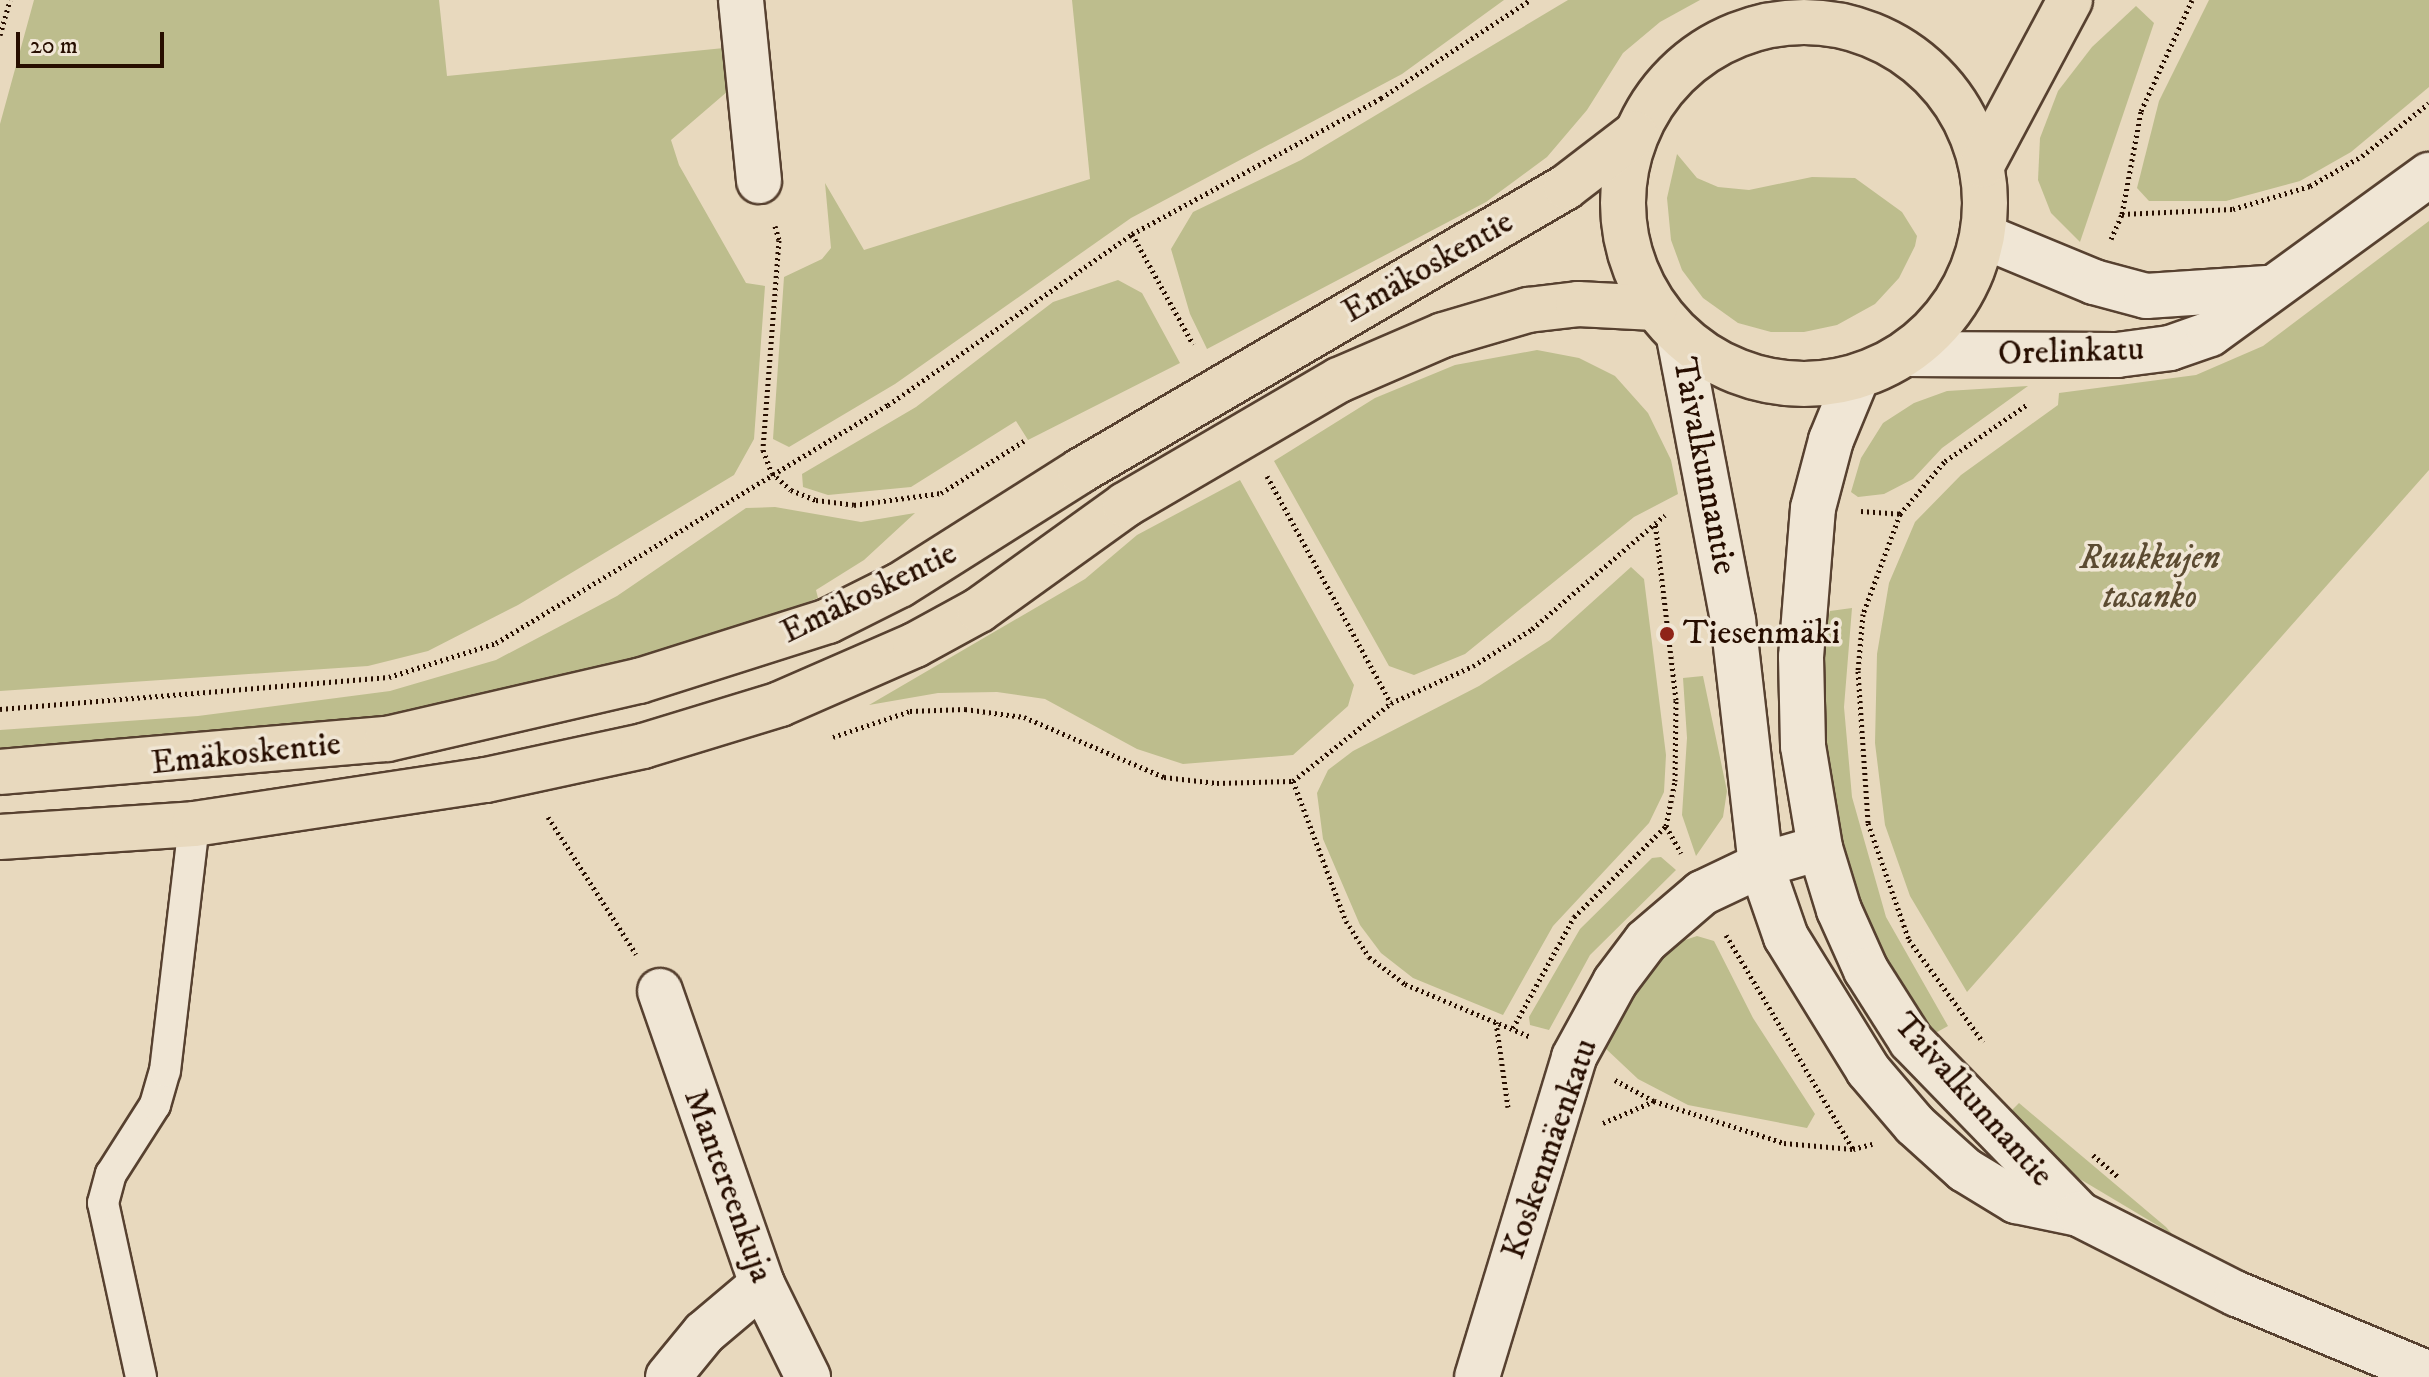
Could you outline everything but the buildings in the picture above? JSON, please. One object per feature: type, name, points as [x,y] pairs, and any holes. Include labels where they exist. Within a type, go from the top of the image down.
[{"type":"main road","points":[[741,0],[759,181]]},
{"type":"main road","points":[[1820,21],[1869,0]]},
{"type":"main road","points":[[1982,165],[2070,0]]},
{"type":"main road","points":[[1820,21],[1876,36],[1924,67],[1961,111],[1982,165],[1983,236],[1956,303],[1905,354],[1857,377],[1804,385],[1751,377],[1714,362],[1667,323],[1634,268],[1623,224],[1623,178],[1635,134],[1658,94],[1690,61],[1729,37],[1773,23],[1820,21]]},
{"type":"main road","name":"Emäkoskentie","points":[[0,772],[387,739],[639,681],[828,621],[900,585],[1107,455],[1566,187],[1635,134]]},
{"type":"main road","name":"Orelinkatu","points":[[1905,354],[2065,354],[2170,348],[2210,334],[2267,288],[2335,246],[2429,175]]},
{"type":"main road","name":"Orelinkatu","points":[[1983,236],[2094,282],[2146,296],[2267,288]]},
{"type":"main road","name":"Emäkoskentie","points":[[0,837],[194,824],[543,769],[643,746],[780,704],[915,645],[979,610],[1138,497],[1339,380],[1443,335],[1528,310],[1578,304],[1667,323]]},
{"type":"main road","name":"Taivalkunnantie","points":[[1667,323],[1714,509],[1761,865],[1786,937],[1820,998],[1868,1070],[1915,1125],[1965,1170],[2016,1201],[2079,1214],[2237,1294],[2429,1374]]},
{"type":"main road","name":"Taivalkunnantie","points":[[1857,377],[1831,440],[1813,508],[1804,580],[1801,672],[1803,746],[1820,848],[1839,910],[1866,970],[1911,1041],[2079,1214]]},
{"type":"main road","name":"Koskenmäenkatu","points":[[1477,1377],[1574,1057],[1608,994],[1646,941],[1702,893],[1761,865],[1820,848]]},
{"type":"main road","name":"Mantereenkuja","points":[[660,991],[762,1284],[808,1377]]},
{"type":"main road","points":[[668,1377],[704,1333],[762,1284]]},
{"type":"lane","points":[[141,1377],[103,1203],[111,1174],[155,1105],[165,1071],[194,824]]},
{"type":"path","points":[[0,35],[10,0]]},
{"type":"path","points":[[0,709],[389,677],[496,643],[888,405],[1132,234],[1381,98],[1530,0]]},
{"type":"path","points":[[2094,282],[2122,214],[2141,111],[2192,0]]},
{"type":"path","points":[[2122,214],[2233,209],[2310,186],[2362,156],[2429,103]]},
{"type":"path","points":[[759,181],[779,240],[763,450],[772,473],[791,490],[816,500],[854,505],[941,493],[1024,441]]},
{"type":"path","points":[[1132,234],[1193,344]]},
{"type":"path","points":[[1987,1049],[1909,940],[1868,823],[1858,671],[1863,614],[1900,514],[1945,461],[2039,394],[2065,354]]},
{"type":"path","points":[[1263,468],[1391,703]]},
{"type":"path","points":[[820,741],[910,711],[965,709],[1024,717],[1164,777],[1217,783],[1293,781],[1391,703],[1473,666],[1532,629],[1655,520],[1683,507],[1714,509]]},
{"type":"path","points":[[1813,508],[1900,514]]},
{"type":"path","points":[[1513,1028],[1574,917],[1666,826],[1675,781],[1676,700],[1655,520]]},
{"type":"path","points":[[533,818],[563,813]]},
{"type":"path","points":[[548,817],[660,991]]},
{"type":"path","points":[[2084,1148],[2128,1184]]},
{"type":"green space","points":[[34,0],[439,0],[447,76],[724,48],[728,91],[671,140],[679,165],[746,283],[765,286],[754,439],[734,475],[518,605],[428,651],[368,666],[0,691],[0,124]]},
{"type":"green space","points":[[1072,0],[1504,0],[1402,74],[1131,218],[895,384],[789,447],[773,439],[784,277],[822,259],[831,248],[825,183],[864,250],[1090,179]]},
{"type":"green space","points":[[1568,0],[1700,0],[1660,22],[1623,53],[1587,110],[1547,157],[1486,202],[1207,349],[1190,314],[1171,249],[1193,212],[1301,160]]},
{"type":"green space","points":[[2209,0],[2429,0],[2429,87],[2351,152],[2300,181],[2226,201],[2149,201],[2137,188],[2159,101]]},
{"type":"green space","points":[[2136,6],[2154,23],[2080,242],[2051,213],[2038,180],[2040,138],[2058,91],[2092,47]]},
{"type":"green space","points":[[1677,154],[1697,178],[1718,187],[1749,190],[1812,177],[1855,178],[1902,212],[1917,236],[1915,246],[1899,278],[1875,304],[1837,325],[1804,332],[1771,332],[1738,323],[1703,298],[1682,270],[1671,240],[1667,198]]},
{"type":"green space","name":"Ruukkujen tasanko","points":[[2429,221],[2429,470],[1967,992],[1910,896],[1885,825],[1875,743],[1877,654],[1889,583],[1915,522],[1961,475],[2058,405],[2059,393],[2196,375],[2263,346]]},
{"type":"green space","points":[[1118,280],[1142,293],[1180,363],[1028,440],[1016,421],[911,487],[828,495],[803,487],[802,474],[916,407],[1053,302]]},
{"type":"green space","points":[[1537,350],[1579,358],[1615,376],[1648,413],[1671,460],[1678,494],[1634,517],[1465,654],[1414,675],[1389,666],[1274,461],[1375,398],[1455,365]]},
{"type":"green space","points":[[2028,386],[1942,448],[1913,479],[1884,494],[1858,497],[1851,492],[1861,458],[1883,423],[1914,403],[1947,391]]},
{"type":"green space","points":[[1240,480],[1354,685],[1348,706],[1293,755],[1183,764],[1137,749],[1045,699],[997,692],[938,693],[869,705],[1085,579],[1137,535]]},
{"type":"green space","points":[[775,507],[861,522],[915,513],[864,560],[816,590],[818,598],[699,645],[457,704],[326,727],[0,751],[0,730],[198,716],[390,691],[496,660],[617,596],[746,508]]},
{"type":"green space","points":[[1631,567],[1644,579],[1666,755],[1664,792],[1649,823],[1553,926],[1503,1015],[1413,978],[1381,953],[1360,925],[1323,839],[1317,793],[1328,770],[1353,751],[1479,686],[1550,640]]},
{"type":"green space","points":[[1852,608],[1844,707],[1852,797],[1886,917],[1948,1026],[1930,1036],[1877,945],[1837,841],[1822,751],[1822,644],[1830,611]]},
{"type":"green space","points":[[1703,676],[1727,791],[1723,817],[1696,856],[1682,815],[1687,738],[1683,678]]},
{"type":"green space","points":[[1661,857],[1676,870],[1590,955],[1549,1030],[1530,1025],[1529,1017],[1580,929],[1652,858]]},
{"type":"green space","points":[[1697,936],[1714,941],[1753,1018],[1815,1114],[1807,1128],[1688,1105],[1638,1079],[1604,1047],[1622,1008],[1658,962],[1682,941]]},
{"type":"green space","points":[[2019,1103],[2172,1234],[2053,1163],[2003,1119]]},
{"type":"place","name":"Tiesenmäki","points":[[1667,634]]}]
